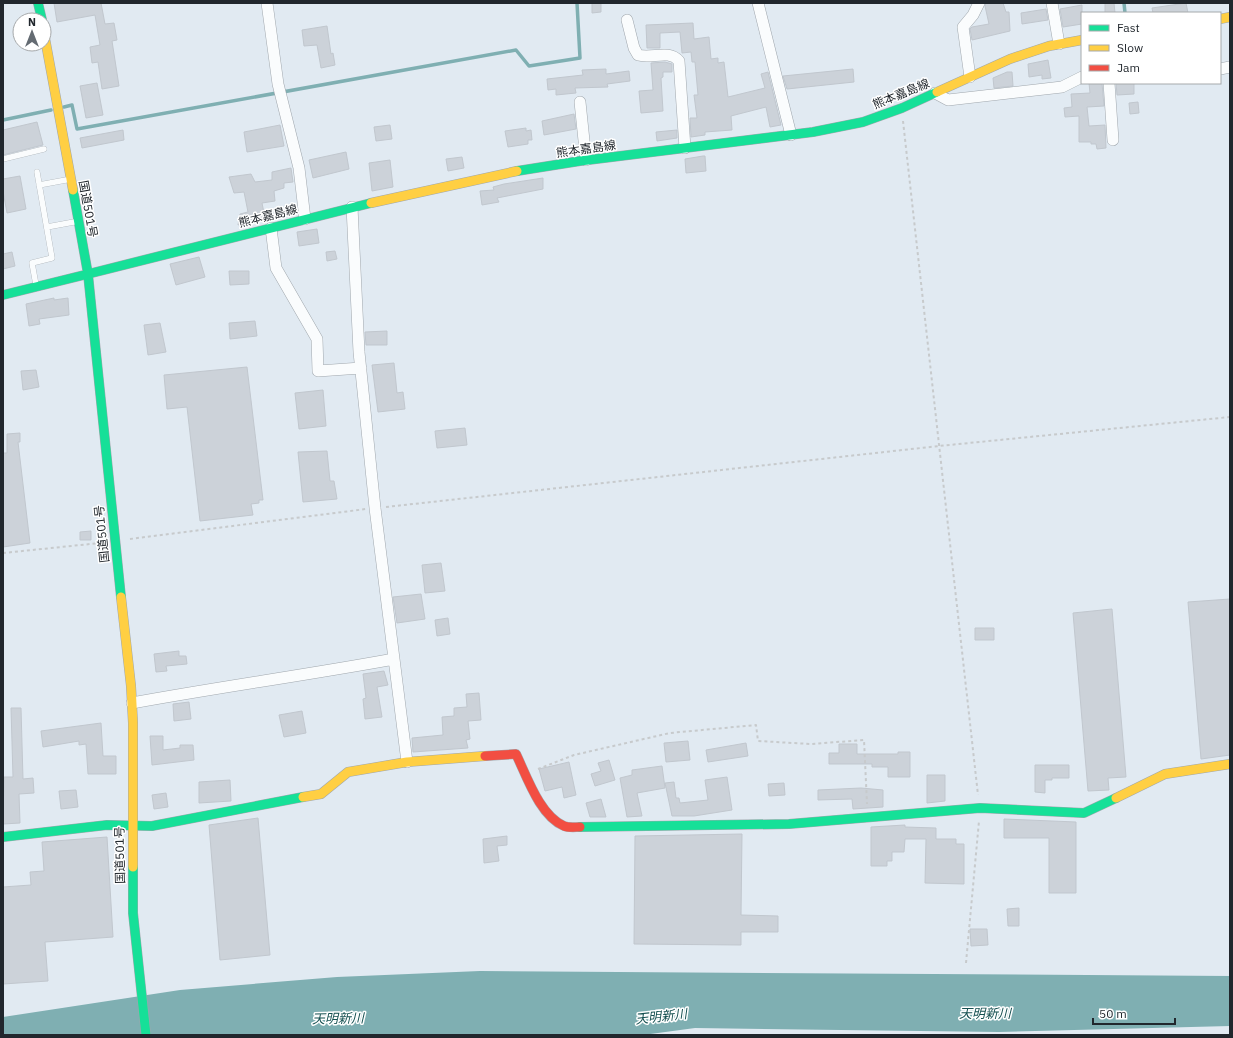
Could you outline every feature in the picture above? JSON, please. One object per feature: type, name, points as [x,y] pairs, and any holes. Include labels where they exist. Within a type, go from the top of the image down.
[{"type":"main road","name":"熊本嘉島線","points":[[3,295],[352,207],[500,174],[586,160],[791,135],[863,122],[902,108],[1010,59],[1059,44],[1081,40]]},
{"type":"main road","name":"国道501号","points":[[47,52],[88,274],[114,541],[132,703],[133,912],[146,1035]]},
{"type":"main road","points":[[3,837],[107,825],[152,826],[321,794],[348,772],[407,762],[516,754],[544,810],[553,820],[566,827],[789,824],[980,808],[1084,813],[1165,774],[1230,764]]},
{"type":"street","points":[[267,3],[278,84],[299,168],[305,219]]},
{"type":"street","points":[[758,3],[791,135]]},
{"type":"street","points":[[970,77],[963,27],[973,15],[979,3]]},
{"type":"street","points":[[1052,3],[1059,44]]},
{"type":"street","points":[[627,20],[634,48],[638,55],[646,57],[670,55],[674,56],[679,61],[685,148]]},
{"type":"street","points":[[934,93],[948,100],[1062,87],[1081,78]]},
{"type":"street","points":[[1109,84],[1113,140]]},
{"type":"street","points":[[580,102],[586,160]]},
{"type":"street","points":[[352,207],[361,368],[375,508],[407,762]]},
{"type":"street","points":[[271,228],[276,268],[317,339],[318,371],[361,368]]},
{"type":"street","points":[[132,703],[221,687],[322,673],[394,659]]},
{"type":"lane","points":[[3,159],[44,149]]},
{"type":"lane","points":[[36,286],[32,263],[52,258],[37,172]]},
{"type":"lane","points":[[39,185],[71,179]]},
{"type":"lane","points":[[47,228],[78,222]]},
{"type":"path","points":[[902,108],[938,446],[980,808],[966,963]]},
{"type":"path","points":[[3,553],[114,541],[375,508],[938,446],[1230,417]]},
{"type":"path","points":[[526,774],[574,755],[670,733],[756,725],[758,741],[811,744],[864,740],[868,818]]},
{"type":"water","name":"天明新川","points":[[480,971],[1230,976],[1230,1026],[999,1032],[695,1028],[643,1035],[3,1035],[3,1017],[180,990],[337,977]]},
{"type":"building","points":[[54,3],[101,3],[105,24],[114,23],[117,40],[112,41],[119,86],[102,89],[98,62],[92,63],[90,47],[100,45],[95,15],[57,22]]},
{"type":"building","points":[[592,3],[601,3],[601,12],[592,13]]},
{"type":"building","points":[[986,3],[1003,3],[1006,12],[1009,12],[1010,31],[972,40],[970,29],[972,27],[989,24],[985,6]]},
{"type":"building","points":[[1105,3],[1114,3],[1115,12],[1105,12]]},
{"type":"building","points":[[1186,3],[1188,12],[1153,12],[1152,8]]},
{"type":"building","points":[[1082,5],[1081,24],[1063,27],[1060,9]]},
{"type":"building","points":[[1046,9],[1048,20],[1022,24],[1021,13]]},
{"type":"building","points":[[693,23],[694,39],[709,37],[711,59],[718,58],[718,63],[724,62],[728,97],[765,88],[761,74],[768,72],[781,125],[770,127],[766,107],[731,116],[732,130],[705,132],[705,135],[691,137],[690,118],[697,118],[694,95],[698,95],[695,62],[692,62],[691,52],[682,53],[680,32],[660,33],[660,48],[647,48],[646,25]]},
{"type":"building","points":[[327,26],[331,54],[333,53],[335,65],[321,68],[317,45],[304,46],[302,30]]},
{"type":"building","points":[[1048,60],[1051,78],[1042,79],[1042,75],[1029,77],[1028,64]]},
{"type":"building","points":[[665,62],[672,64],[672,72],[663,72],[663,77],[661,78],[663,111],[641,113],[639,91],[653,90],[651,63]]},
{"type":"building","points":[[606,69],[606,74],[629,71],[630,81],[607,84],[608,87],[575,88],[576,93],[556,95],[556,89],[548,90],[547,79],[583,75],[582,70]]},
{"type":"building","points":[[853,69],[854,82],[787,89],[783,76]]},
{"type":"building","points":[[1007,72],[1012,72],[1013,86],[994,88],[993,78]]},
{"type":"building","points":[[97,83],[103,115],[86,118],[80,86]]},
{"type":"building","points":[[1089,84],[1102,84],[1104,106],[1087,107],[1089,126],[1105,125],[1106,148],[1097,149],[1096,144],[1091,144],[1091,142],[1079,142],[1079,116],[1065,117],[1064,108],[1072,107],[1071,94],[1090,93]]},
{"type":"building","points":[[1116,84],[1134,84],[1134,94],[1117,95]]},
{"type":"building","points":[[1138,102],[1139,113],[1130,114],[1129,103]]},
{"type":"building","points":[[574,114],[576,129],[544,135],[542,121]]},
{"type":"building","points":[[37,122],[43,145],[3,155],[3,130]]},
{"type":"building","points":[[280,125],[284,146],[247,152],[244,132]]},
{"type":"building","points":[[390,125],[392,139],[376,141],[374,127]]},
{"type":"building","points":[[526,128],[526,131],[531,130],[532,140],[528,140],[528,144],[508,147],[505,131]]},
{"type":"building","points":[[123,130],[124,140],[82,148],[80,138]]},
{"type":"building","points":[[677,130],[677,138],[657,141],[656,132]]},
{"type":"building","points":[[346,152],[349,169],[313,178],[309,160]]},
{"type":"building","points":[[705,156],[706,171],[686,173],[685,159]]},
{"type":"building","points":[[462,157],[464,168],[448,171],[446,159]]},
{"type":"building","points":[[390,160],[393,187],[372,191],[369,163]]},
{"type":"building","points":[[291,168],[293,182],[284,183],[284,188],[274,191],[275,201],[262,203],[265,218],[238,225],[240,214],[248,212],[244,192],[234,193],[229,177],[251,174],[255,182],[272,180],[272,172]]},
{"type":"building","points":[[20,176],[26,209],[7,213],[3,191],[3,179]]},
{"type":"building","points":[[543,178],[543,189],[497,198],[499,202],[482,205],[480,191],[494,190],[493,187],[504,184]]},
{"type":"building","points":[[317,229],[319,243],[299,246],[297,232]]},
{"type":"building","points":[[335,251],[337,259],[327,261],[326,252]]},
{"type":"building","points":[[12,252],[15,266],[3,269],[3,254]]},
{"type":"building","points":[[199,257],[205,277],[176,285],[170,264]]},
{"type":"building","points":[[229,271],[249,271],[249,284],[230,285]]},
{"type":"building","points":[[54,298],[54,300],[68,298],[69,315],[39,319],[40,324],[29,326],[26,304]]},
{"type":"building","points":[[255,321],[257,336],[230,339],[229,323]]},
{"type":"building","points":[[160,323],[166,352],[148,355],[144,325]]},
{"type":"building","points":[[387,331],[387,345],[366,345],[365,332]]},
{"type":"building","points":[[394,363],[397,393],[403,392],[405,409],[378,412],[372,365]]},
{"type":"building","points":[[247,367],[263,500],[259,500],[259,503],[251,504],[253,515],[200,521],[187,407],[167,409],[164,375]]},
{"type":"building","points":[[36,370],[39,387],[23,390],[21,371]]},
{"type":"building","points":[[323,390],[326,426],[299,429],[295,393]]},
{"type":"building","points":[[465,428],[467,445],[437,448],[435,431]]},
{"type":"building","points":[[20,433],[20,442],[18,442],[30,543],[3,547],[3,453],[7,453],[7,434]]},
{"type":"building","points":[[327,451],[330,481],[334,481],[337,499],[303,502],[298,452]]},
{"type":"building","points":[[91,531],[91,540],[80,540],[80,532]]},
{"type":"building","points":[[441,563],[445,591],[425,593],[422,565]]},
{"type":"building","points":[[421,594],[425,619],[397,623],[393,597]]},
{"type":"building","points":[[1230,599],[1230,755],[1201,759],[1188,602]]},
{"type":"building","points":[[1112,609],[1126,777],[1108,778],[1109,790],[1088,791],[1073,613]]},
{"type":"building","points":[[448,618],[450,634],[437,636],[435,620]]},
{"type":"building","points":[[975,628],[994,628],[994,640],[975,640]]},
{"type":"building","points":[[179,651],[179,656],[186,656],[187,664],[166,666],[167,671],[156,672],[154,654]]},
{"type":"building","points":[[384,671],[388,685],[377,687],[382,717],[365,719],[363,699],[366,698],[363,674]]},
{"type":"building","points":[[479,693],[481,720],[468,721],[470,739],[466,740],[468,748],[413,752],[412,738],[443,735],[442,717],[454,716],[454,708],[467,707],[466,694]]},
{"type":"building","points":[[189,702],[191,719],[174,721],[173,704]]},
{"type":"building","points":[[11,708],[21,708],[23,779],[33,778],[34,793],[19,794],[20,823],[3,824],[4,777],[13,777]]},
{"type":"building","points":[[302,711],[306,733],[284,737],[279,715]]},
{"type":"building","points":[[101,723],[103,756],[116,756],[116,774],[88,774],[86,744],[79,745],[79,741],[43,747],[41,731]]},
{"type":"building","points":[[150,736],[163,736],[163,750],[180,748],[180,745],[193,745],[194,760],[152,765]]},
{"type":"building","points":[[688,741],[690,760],[666,762],[664,743]]},
{"type":"building","points":[[746,743],[748,756],[708,762],[706,750]]},
{"type":"building","points":[[839,744],[857,744],[857,754],[898,754],[898,752],[910,752],[910,777],[888,777],[888,767],[872,767],[872,764],[829,764],[829,753],[839,753]]},
{"type":"building","points":[[609,760],[615,780],[595,786],[591,774],[601,771],[598,763]]},
{"type":"building","points":[[569,762],[576,795],[564,798],[562,787],[545,791],[539,769]]},
{"type":"building","points":[[1035,765],[1069,765],[1069,778],[1052,778],[1052,780],[1045,780],[1045,793],[1035,792]]},
{"type":"building","points":[[662,766],[665,788],[637,793],[642,816],[627,817],[620,778],[632,775],[632,770]]},
{"type":"building","points":[[927,775],[945,775],[945,801],[927,803]]},
{"type":"building","points":[[727,777],[732,810],[694,816],[672,816],[665,783],[674,782],[676,798],[679,798],[680,803],[708,800],[705,780]]},
{"type":"building","points":[[230,780],[231,801],[199,803],[199,782]]},
{"type":"building","points":[[784,783],[785,795],[769,796],[768,784]]},
{"type":"building","points":[[861,788],[883,790],[883,807],[853,809],[852,799],[818,800],[818,790]]},
{"type":"building","points":[[76,790],[78,807],[61,809],[59,791]]},
{"type":"building","points":[[166,793],[168,807],[154,809],[152,795]]},
{"type":"building","points":[[601,799],[606,817],[590,817],[586,803]]},
{"type":"building","points":[[258,818],[270,955],[220,960],[209,825]]},
{"type":"building","points":[[1004,819],[1076,822],[1076,893],[1049,893],[1049,838],[1004,838]]},
{"type":"building","points":[[905,825],[905,827],[936,828],[936,839],[956,839],[956,844],[964,844],[964,884],[925,883],[926,839],[905,839],[904,852],[892,852],[892,861],[887,861],[887,866],[871,866],[871,827]]},
{"type":"building","points":[[742,834],[741,915],[778,916],[778,932],[741,932],[741,945],[634,944],[635,836]]},
{"type":"building","points":[[507,836],[507,845],[497,846],[499,861],[484,863],[483,839]]},
{"type":"building","points":[[107,837],[113,937],[45,942],[48,981],[3,984],[3,887],[31,885],[30,872],[44,871],[42,842]]},
{"type":"building","points":[[1019,908],[1019,926],[1008,926],[1007,909]]},
{"type":"building","points":[[970,929],[987,929],[988,945],[971,946]]},
{"type":"waterway","points":[[64,107],[72,105],[77,129],[516,50],[529,66],[580,58],[577,3]]},
{"type":"waterway","points":[[1124,3],[1125,12]]},
{"type":"waterway","points":[[3,120],[51,110]]},
{"type":"traffic: fast","points":[[38,3],[40,12]]},
{"type":"traffic: fast","points":[[517,171],[580,161],[813,132],[863,122],[902,108],[937,92]]},
{"type":"traffic: fast","points":[[73,190],[88,274],[121,597]]},
{"type":"traffic: fast","points":[[88,274],[371,203]]},
{"type":"traffic: fast","points":[[3,295],[88,274]]},
{"type":"traffic: fast","points":[[3,837],[107,825],[152,826],[303,797]]},
{"type":"traffic: fast","points":[[580,827],[789,824],[980,808],[1084,813],[1116,798]]},
{"type":"traffic: fast","points":[[133,867],[133,913],[146,1035]]},
{"type":"traffic: slow","points":[[1221,19],[1230,17]]},
{"type":"traffic: slow","points":[[937,92],[1010,59],[1049,46],[1081,40]]},
{"type":"traffic: slow","points":[[48,52],[73,190]]},
{"type":"traffic: slow","points":[[371,203],[517,171]]},
{"type":"traffic: slow","points":[[121,597],[131,686],[133,723],[133,867]]},
{"type":"traffic: slow","points":[[303,797],[321,794],[348,772],[407,762],[485,756]]},
{"type":"traffic: slow","points":[[1116,798],[1165,774],[1230,764]]},
{"type":"traffic: jam","points":[[485,756],[516,754],[535,795],[548,814],[555,821],[564,826],[580,827]]}]
